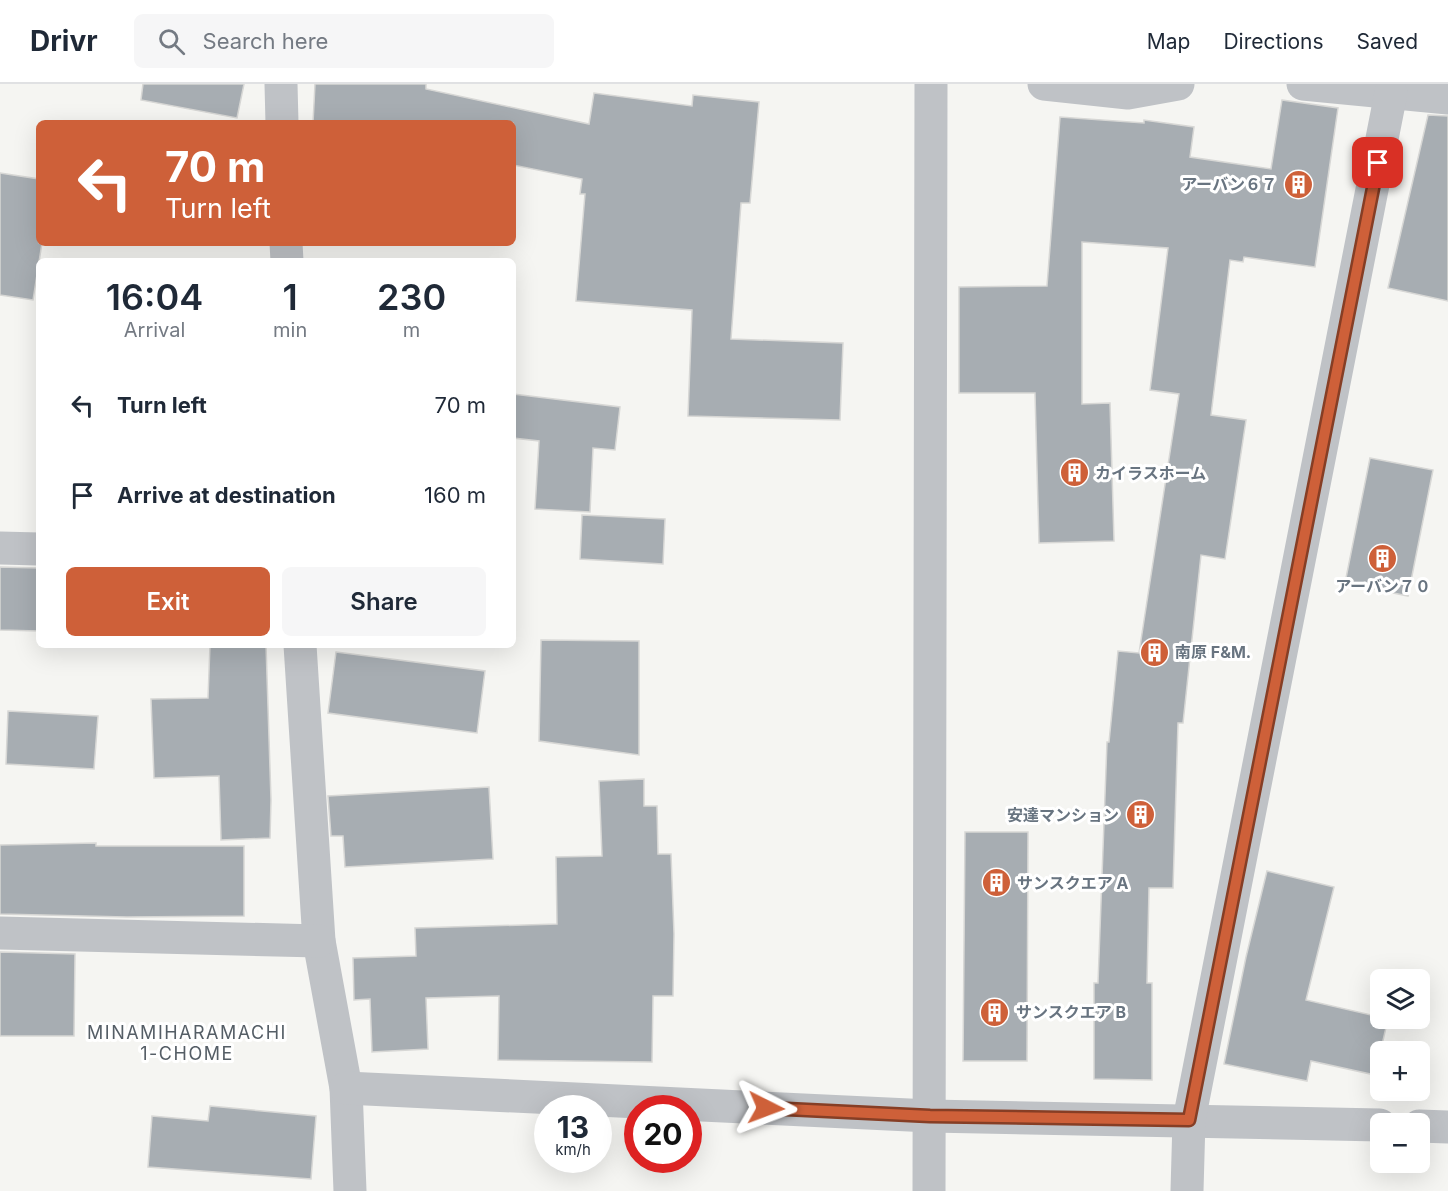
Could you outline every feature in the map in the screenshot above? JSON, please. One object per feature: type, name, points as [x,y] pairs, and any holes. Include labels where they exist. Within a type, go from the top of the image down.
[{"type":"street","points":[[281,84],[282,120]]},
{"type":"street","points":[[929,1191],[931,84]]},
{"type":"street","points":[[1044,84],[1128,93],[1178,84]]},
{"type":"street","points":[[1303,84],[1448,98]]},
{"type":"street","points":[[1187,1191],[1189,1120],[1391,93]]},
{"type":"street","points":[[0,548],[36,549]]},
{"type":"street","points":[[300,648],[319,941],[346,1088],[350,1191]]},
{"type":"street","points":[[0,933],[319,941]]},
{"type":"street","points":[[346,1088],[930,1116],[1370,1125]]},
{"type":"street","points":[[1430,1126],[1448,1127]]},
{"type":"building","points":[[143,84],[244,84],[237,118],[141,100]]},
{"type":"building","points":[[315,84],[426,84],[426,89],[589,124],[594,93],[692,106],[693,95],[759,102],[750,203],[741,203],[731,339],[843,343],[840,420],[688,416],[692,310],[576,301],[585,194],[580,194],[582,179],[516,166],[516,120],[313,120]]},
{"type":"building","points":[[1282,100],[1338,108],[1315,267],[1244,257],[1243,262],[1230,260],[1211,415],[1246,420],[1225,559],[1201,555],[1183,723],[1178,723],[1173,888],[1149,888],[1147,983],[1152,983],[1152,1080],[1094,1079],[1094,983],[1098,983],[1107,742],[1109,742],[1118,651],[1139,653],[1179,394],[1150,390],[1168,248],[1082,242],[1082,404],[1110,403],[1114,541],[1039,543],[1035,393],[959,393],[959,287],[1047,286],[1060,117],[1144,123],[1144,120],[1194,127],[1190,157],[1271,169]]},
{"type":"building","points":[[1428,115],[1448,116],[1448,301],[1388,288]]},
{"type":"building","points":[[0,173],[36,179],[36,246],[42,246],[40,258],[36,258],[33,300],[0,295]]},
{"type":"building","points":[[516,394],[620,407],[615,450],[593,448],[590,512],[535,509],[539,441],[516,438]]},
{"type":"building","points":[[1370,458],[1433,470],[1408,596],[1345,583]]},
{"type":"building","points":[[582,515],[665,519],[663,564],[580,559]]},
{"type":"building","points":[[0,567],[36,568],[36,631],[0,630]]},
{"type":"building","points":[[541,640],[639,641],[639,755],[539,741]]},
{"type":"building","points":[[210,648],[266,648],[270,838],[221,840],[219,776],[154,778],[151,699],[208,698]]},
{"type":"building","points":[[336,652],[485,671],[477,733],[328,713]]},
{"type":"building","points":[[8,711],[98,716],[94,769],[6,764]]},
{"type":"building","points":[[644,779],[644,806],[657,806],[658,854],[671,854],[674,934],[673,996],[653,996],[652,1062],[498,1060],[499,996],[426,998],[428,1049],[372,1052],[370,999],[354,1000],[353,958],[416,956],[415,928],[557,924],[556,857],[602,856],[599,781]]},
{"type":"building","points":[[489,787],[493,859],[345,867],[343,836],[331,836],[328,796]]},
{"type":"building","points":[[965,832],[1028,832],[1027,1061],[963,1061]]},
{"type":"building","points":[[96,843],[96,846],[244,846],[244,916],[127,917],[0,914],[0,845]]},
{"type":"building","points":[[1267,871],[1334,887],[1306,1000],[1370,1015],[1370,1029],[1386,1029],[1383,1041],[1370,1041],[1370,1074],[1311,1061],[1307,1081],[1224,1064]]},
{"type":"building","points":[[0,952],[75,954],[74,1036],[0,1036]]},
{"type":"building","points":[[210,1106],[316,1116],[311,1179],[148,1167],[152,1116],[208,1121]]},
{"type":"place","name":"アーバン６７","points":[[1298,184]]},
{"type":"place","name":"カイラスホーム","points":[[1074,473]]},
{"type":"place","name":"アーバン７０","points":[[1383,558]]},
{"type":"place","name":"南原 F&M.","points":[[1154,652]]},
{"type":"place","name":"安達マンション","points":[[1140,815]]},
{"type":"place","name":"サンスクエア A","points":[[996,883]]},
{"type":"place","name":"サンスクエア B","points":[[995,1012]]},
{"type":"district","name":"MINAMIHARAMACHI 1-CHOME","points":[[187,1042]]},
{"type":"route","points":[[766,1108],[930,1116],[1189,1120],[1378,163]]}]
